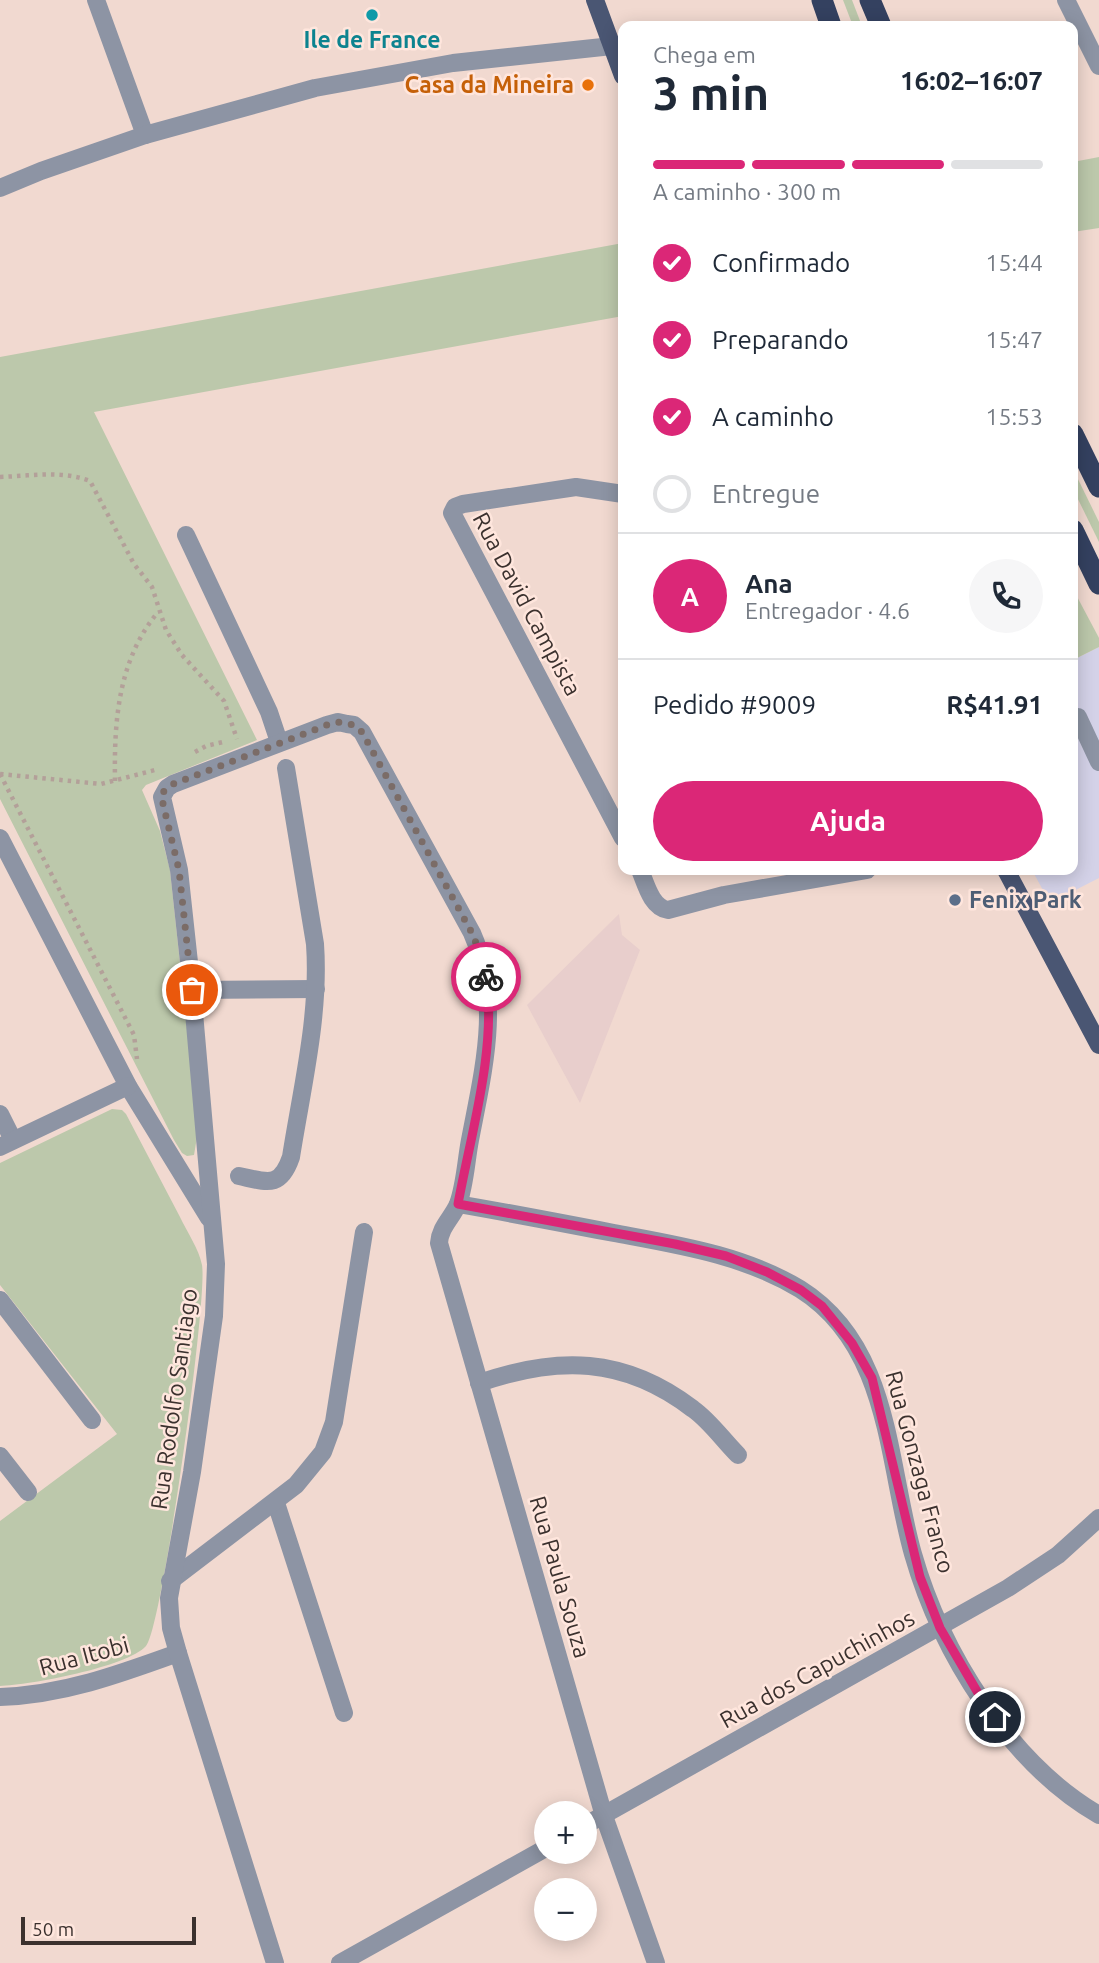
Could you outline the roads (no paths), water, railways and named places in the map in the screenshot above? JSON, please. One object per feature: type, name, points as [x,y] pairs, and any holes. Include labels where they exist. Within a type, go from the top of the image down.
[{"type":"highway","points":[[822,0],[829,21]]},
{"type":"highway","points":[[870,0],[879,21]]},
{"type":"highway","points":[[1078,444],[1099,487]]},
{"type":"highway","points":[[1078,540],[1099,584]]},
{"type":"main road","points":[[596,0],[618,62]]},
{"type":"main road","points":[[1009,875],[1099,1045]]},
{"type":"street","points":[[96,0],[145,135]]},
{"type":"street","points":[[1066,0],[1076,21]]},
{"type":"street","points":[[1078,24],[1099,66]]},
{"type":"street","points":[[0,188],[145,135],[315,88],[453,63],[612,46]]},
{"type":"street","name":"Rua David Campista","points":[[618,493],[592,488],[560,489],[463,504],[454,507],[452,513],[618,828]]},
{"type":"street","points":[[186,535],[269,712],[279,742]]},
{"type":"street","points":[[1078,717],[1099,762]]},
{"type":"street","name":"Rua Paula Souza","points":[[192,990],[179,870],[162,797],[167,788],[241,748],[279,742],[338,722],[354,725],[362,732],[478,948],[488,996],[485,1059],[458,1204],[441,1232],[439,1243],[604,1815],[656,1963]]},
{"type":"street","points":[[239,1176],[274,1181],[282,1177],[287,1168],[291,1157],[316,989],[315,944],[286,768]]},
{"type":"street","name":"Rua Rodolfo Santiago","points":[[0,838],[128,1086],[212,1223],[216,1264],[214,1316],[192,1472],[170,1581],[169,1614],[178,1653],[275,1963]]},
{"type":"street","points":[[642,875],[655,902],[661,909],[668,910],[724,895],[838,875]]},
{"type":"street","points":[[212,1223],[192,990],[316,989]]},
{"type":"street","points":[[0,1114],[7,1144],[128,1086]]},
{"type":"street","name":"Rua Gonzaga Franco","points":[[458,1204],[726,1256],[767,1272],[801,1290],[822,1306],[852,1343],[872,1378],[885,1423],[912,1550],[940,1628],[985,1705],[1004,1730],[1067,1794],[1099,1815]]},
{"type":"street","points":[[170,1581],[276,1503],[314,1465],[323,1452],[334,1422],[364,1231]]},
{"type":"street","points":[[0,1300],[92,1420]]},
{"type":"street","points":[[479,1383],[544,1365],[582,1364],[636,1376],[695,1410],[738,1455]]},
{"type":"street","points":[[0,1456],[28,1492]]},
{"type":"street","points":[[276,1503],[344,1713]]},
{"type":"street","name":"Rua dos Capuchinhos","points":[[597,1819],[1008,1588],[1058,1555],[1099,1518]]},
{"type":"street","name":"Rua Itobi","points":[[0,1697],[49,1693],[106,1679],[178,1653]]},
{"type":"street","points":[[340,1963],[534,1855]]},
{"type":"place","name":"Ile de France","points":[[372,15]]},
{"type":"place","name":"Casa da Mineira","points":[[588,85]]},
{"type":"place","name":"Fenix Park","points":[[955,900]]}]
